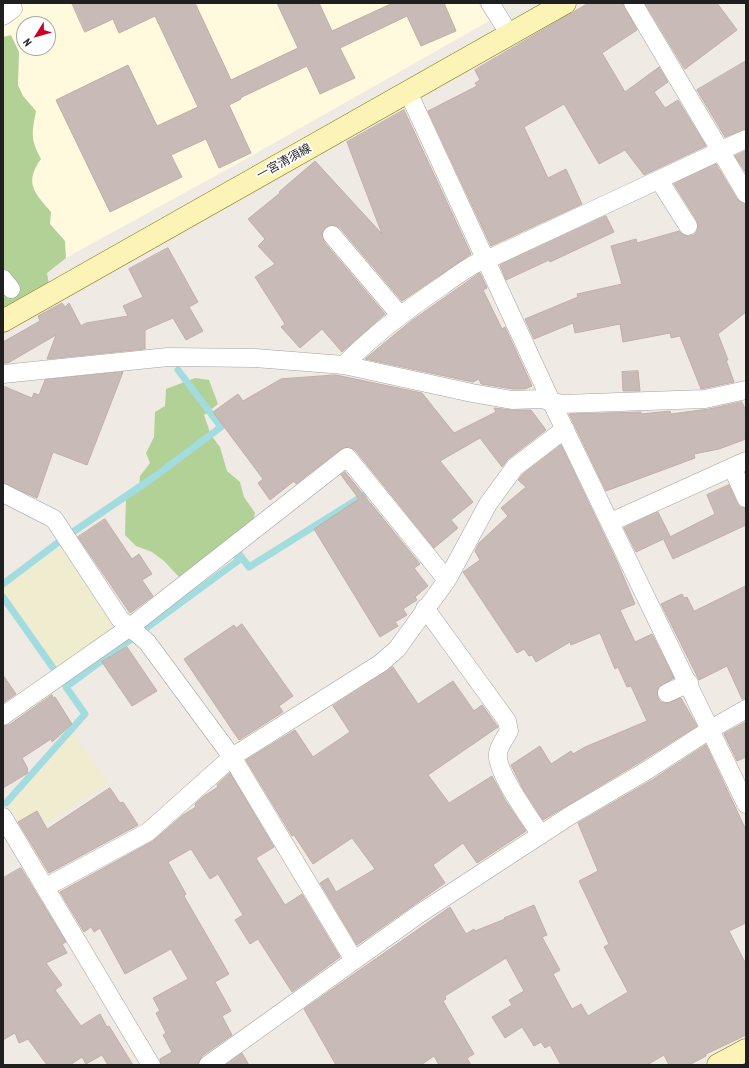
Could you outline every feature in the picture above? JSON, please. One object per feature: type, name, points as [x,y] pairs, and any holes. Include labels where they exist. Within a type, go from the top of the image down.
[{"type":"main road","name":"一宮清須線","points":[[3,321],[177,221],[565,3]]},
{"type":"main road","points":[[718,1065],[746,1050]]},
{"type":"street","points":[[3,16],[13,9],[10,3]]},
{"type":"street","points":[[490,3],[510,35]]},
{"type":"street","points":[[633,3],[746,194]]},
{"type":"street","points":[[408,92],[564,429],[711,729],[739,773],[746,804]]},
{"type":"street","points":[[344,365],[364,344],[400,315],[476,263],[746,139]]},
{"type":"street","points":[[659,180],[688,226]]},
{"type":"street","points":[[332,235],[400,315]]},
{"type":"street","points":[[3,374],[168,357],[255,358],[344,365],[472,393],[512,400],[541,399],[562,404],[705,399],[746,390]]},
{"type":"street","points":[[46,887],[148,832],[232,757],[381,663],[397,649],[425,608],[447,580],[488,504],[515,467],[564,429]]},
{"type":"street","points":[[3,716],[130,627],[347,457],[447,580]]},
{"type":"street","points":[[610,522],[739,464],[746,498]]},
{"type":"street","points":[[3,493],[54,519],[120,619],[147,642],[232,757],[354,960]]},
{"type":"street","points":[[425,608],[506,721],[509,731],[498,751],[497,760],[503,775],[541,835]]},
{"type":"street","points":[[667,693],[689,683]]},
{"type":"street","points":[[208,1065],[419,914],[541,835],[646,771],[711,729],[746,709]]},
{"type":"street","points":[[3,817],[151,1065]]},
{"type":"shaded area","points":[[15,3],[478,3],[489,21],[237,164],[51,266],[3,186],[3,27],[16,18],[16,56],[56,56],[56,16],[19,16],[20,15]]},
{"type":"shaded area","points":[[63,545],[113,617],[113,629],[58,669],[3,592],[3,588]]},
{"type":"shaded area","points":[[73,733],[108,783],[26,837],[8,806]]},
{"type":"green space","points":[[11,35],[16,46],[16,56],[19,56],[18,85],[23,96],[36,111],[33,135],[35,146],[41,159],[33,175],[33,187],[40,199],[51,212],[50,224],[65,241],[66,258],[47,273],[49,285],[15,307],[3,307],[3,37]]},
{"type":"green space","points":[[195,378],[209,380],[218,404],[204,415],[211,435],[220,447],[227,471],[240,482],[244,497],[255,513],[252,526],[179,577],[164,561],[152,552],[136,546],[125,535],[126,499],[139,490],[140,476],[150,463],[146,453],[154,437],[155,412],[165,406],[166,389]]},
{"type":"building","points":[[72,3],[195,3],[231,80],[298,48],[277,3],[319,3],[332,31],[393,3],[444,3],[456,31],[421,46],[407,16],[340,48],[355,78],[320,94],[307,66],[240,98],[241,99],[229,105],[251,153],[219,168],[206,139],[171,155],[182,177],[110,212],[56,100],[128,65],[157,126],[198,107],[155,16],[119,33],[113,19],[85,32]]},
{"type":"building","points":[[589,3],[623,3],[637,30],[602,53],[625,92],[659,67],[668,82],[654,92],[665,108],[678,100],[706,146],[644,175],[625,150],[599,164],[564,104],[524,127],[548,178],[566,169],[582,204],[491,246],[428,111],[477,86],[475,83],[480,80],[475,70]]},
{"type":"building","points":[[645,3],[717,3],[737,30],[685,69]]},
{"type":"building","points":[[746,61],[746,129],[725,137],[697,90]]},
{"type":"building","points":[[404,110],[471,254],[402,301],[340,228],[335,225],[326,227],[322,232],[324,242],[385,314],[342,352],[322,329],[300,348],[281,327],[285,324],[255,277],[275,264],[258,246],[265,239],[248,219],[280,193],[279,192],[315,161],[382,234],[347,142]]},
{"type":"building","points":[[746,151],[746,173],[735,156]]},
{"type":"building","points":[[716,164],[737,199],[746,204],[746,312],[718,334],[728,360],[726,360],[734,382],[701,389],[680,336],[671,338],[670,333],[623,342],[620,324],[575,333],[573,323],[534,339],[525,319],[578,297],[577,294],[622,284],[611,246],[636,239],[637,243],[679,231],[683,235],[694,235],[697,231],[697,221],[674,184]]},
{"type":"building","points":[[606,216],[614,232],[550,262],[549,260],[506,280],[500,265]]},
{"type":"building","points":[[168,248],[198,302],[189,307],[203,331],[186,340],[173,318],[145,330],[145,349],[47,359],[56,335],[8,363],[3,363],[3,342],[40,321],[38,316],[62,303],[65,307],[69,303],[81,326],[86,323],[128,316],[123,306],[143,297],[129,269]]},
{"type":"building","points":[[480,273],[487,288],[483,290],[502,329],[505,327],[532,386],[525,389],[513,389],[481,384],[479,379],[473,382],[365,359],[410,322]]},
{"type":"building","points":[[638,371],[640,391],[623,391],[622,372]]},
{"type":"building","points":[[123,372],[87,465],[53,452],[37,498],[3,483],[3,386],[32,398],[34,393],[39,395],[45,380]]},
{"type":"building","points":[[336,375],[422,393],[454,433],[496,412],[494,408],[531,410],[546,430],[508,459],[502,467],[480,438],[440,461],[473,502],[451,520],[458,528],[434,548],[355,450],[350,447],[341,449],[296,484],[294,481],[270,500],[258,483],[263,479],[213,412],[238,394],[243,401],[281,379]]},
{"type":"building","points":[[742,402],[746,411],[746,439],[719,449],[694,454],[695,458],[606,491],[569,414],[641,412],[641,414],[670,411],[671,414],[709,409]]},
{"type":"building","points":[[561,445],[618,564],[635,604],[620,610],[635,642],[652,634],[674,678],[659,687],[657,692],[658,698],[661,702],[666,703],[681,698],[697,726],[543,820],[523,789],[511,765],[540,746],[551,764],[571,751],[573,754],[585,747],[647,721],[631,686],[627,687],[618,667],[615,669],[600,633],[571,645],[570,642],[536,662],[532,655],[529,656],[524,649],[517,653],[463,572],[480,560],[475,551],[479,543],[508,516],[501,508],[526,487],[518,480],[523,474]]},
{"type":"building","points":[[345,472],[420,564],[414,568],[428,586],[415,597],[417,600],[403,609],[407,615],[395,622],[398,626],[380,637],[314,529],[359,499],[341,475]]},
{"type":"building","points":[[729,485],[737,503],[740,507],[746,508],[746,525],[673,559],[664,540],[715,514],[707,495]]},
{"type":"building","points":[[658,512],[670,536],[636,552],[624,528]]},
{"type":"building","points":[[105,519],[132,559],[139,554],[152,574],[142,580],[153,596],[130,613],[78,537]]},
{"type":"building","points":[[746,586],[746,699],[742,699],[727,666],[699,680],[661,604],[682,594],[684,598],[687,597],[694,611]]},
{"type":"building","points":[[242,624],[293,696],[279,706],[283,712],[239,740],[184,659],[234,625],[236,628]]},
{"type":"building","points":[[127,647],[157,691],[132,706],[102,662]]},
{"type":"building","points":[[393,667],[418,704],[453,681],[474,711],[482,705],[498,727],[428,775],[449,803],[492,776],[505,800],[526,831],[477,863],[463,843],[433,865],[445,883],[357,945],[320,883],[328,878],[336,892],[375,869],[352,838],[313,864],[294,835],[292,836],[246,760],[295,730],[313,757],[350,732],[333,706]]},
{"type":"building","points":[[3,675],[16,694],[3,703]]},
{"type":"building","points":[[52,695],[53,698],[55,697],[72,724],[52,742],[51,739],[22,758],[28,769],[28,773],[3,788],[3,726],[9,725]]},
{"type":"building","points":[[746,722],[746,757],[737,761],[724,734]]},
{"type":"building","points":[[706,745],[746,830],[746,923],[729,931],[746,964],[746,1035],[706,1054],[706,1056],[689,1065],[669,1065],[664,1055],[647,1065],[561,1065],[550,1045],[545,1048],[541,1042],[534,1046],[522,1027],[505,1038],[492,1017],[512,1005],[509,1000],[524,991],[506,958],[445,996],[446,999],[443,1001],[474,1054],[467,1058],[471,1065],[439,1065],[434,1056],[421,1065],[336,1065],[304,1009],[450,907],[466,934],[474,929],[475,931],[505,919],[504,918],[534,905],[547,935],[542,937],[560,970],[553,974],[572,1009],[581,1004],[588,1016],[628,992],[604,947],[609,944],[579,881],[598,871],[578,823],[652,780]]},
{"type":"building","points":[[230,773],[274,847],[256,858],[285,905],[302,894],[340,957],[292,992],[258,939],[250,944],[235,920],[243,915],[218,874],[210,879],[191,849],[168,862],[186,894],[184,896],[229,974],[215,982],[231,1011],[222,1016],[232,1035],[202,1056],[198,1065],[161,1065],[160,1059],[172,1052],[163,1035],[166,1033],[156,1013],[160,1011],[153,998],[188,979],[171,949],[125,974],[100,928],[94,932],[91,927],[84,932],[60,892],[153,841],[183,815],[196,807],[195,804],[218,787],[217,785]]},
{"type":"building","points":[[110,788],[120,803],[123,802],[138,825],[49,873],[18,822],[37,811],[47,829]]},
{"type":"building","points":[[21,868],[66,942],[62,944],[67,953],[46,963],[62,985],[55,990],[81,1026],[100,1014],[133,1065],[108,1065],[102,1055],[86,1064],[82,1057],[70,1065],[47,1065],[28,1039],[19,1043],[15,1033],[3,1040],[3,878]]},
{"type":"building","points":[[242,1053],[249,1065],[226,1065]]},
{"type":"waterway","points":[[70,534],[154,477],[221,427],[178,370]]},
{"type":"waterway","points":[[6,803],[85,714],[66,687],[239,560],[236,556],[239,554],[249,567],[374,489]]},
{"type":"waterway","points":[[3,584],[60,541]]},
{"type":"waterway","points":[[3,597],[56,672]]}]
